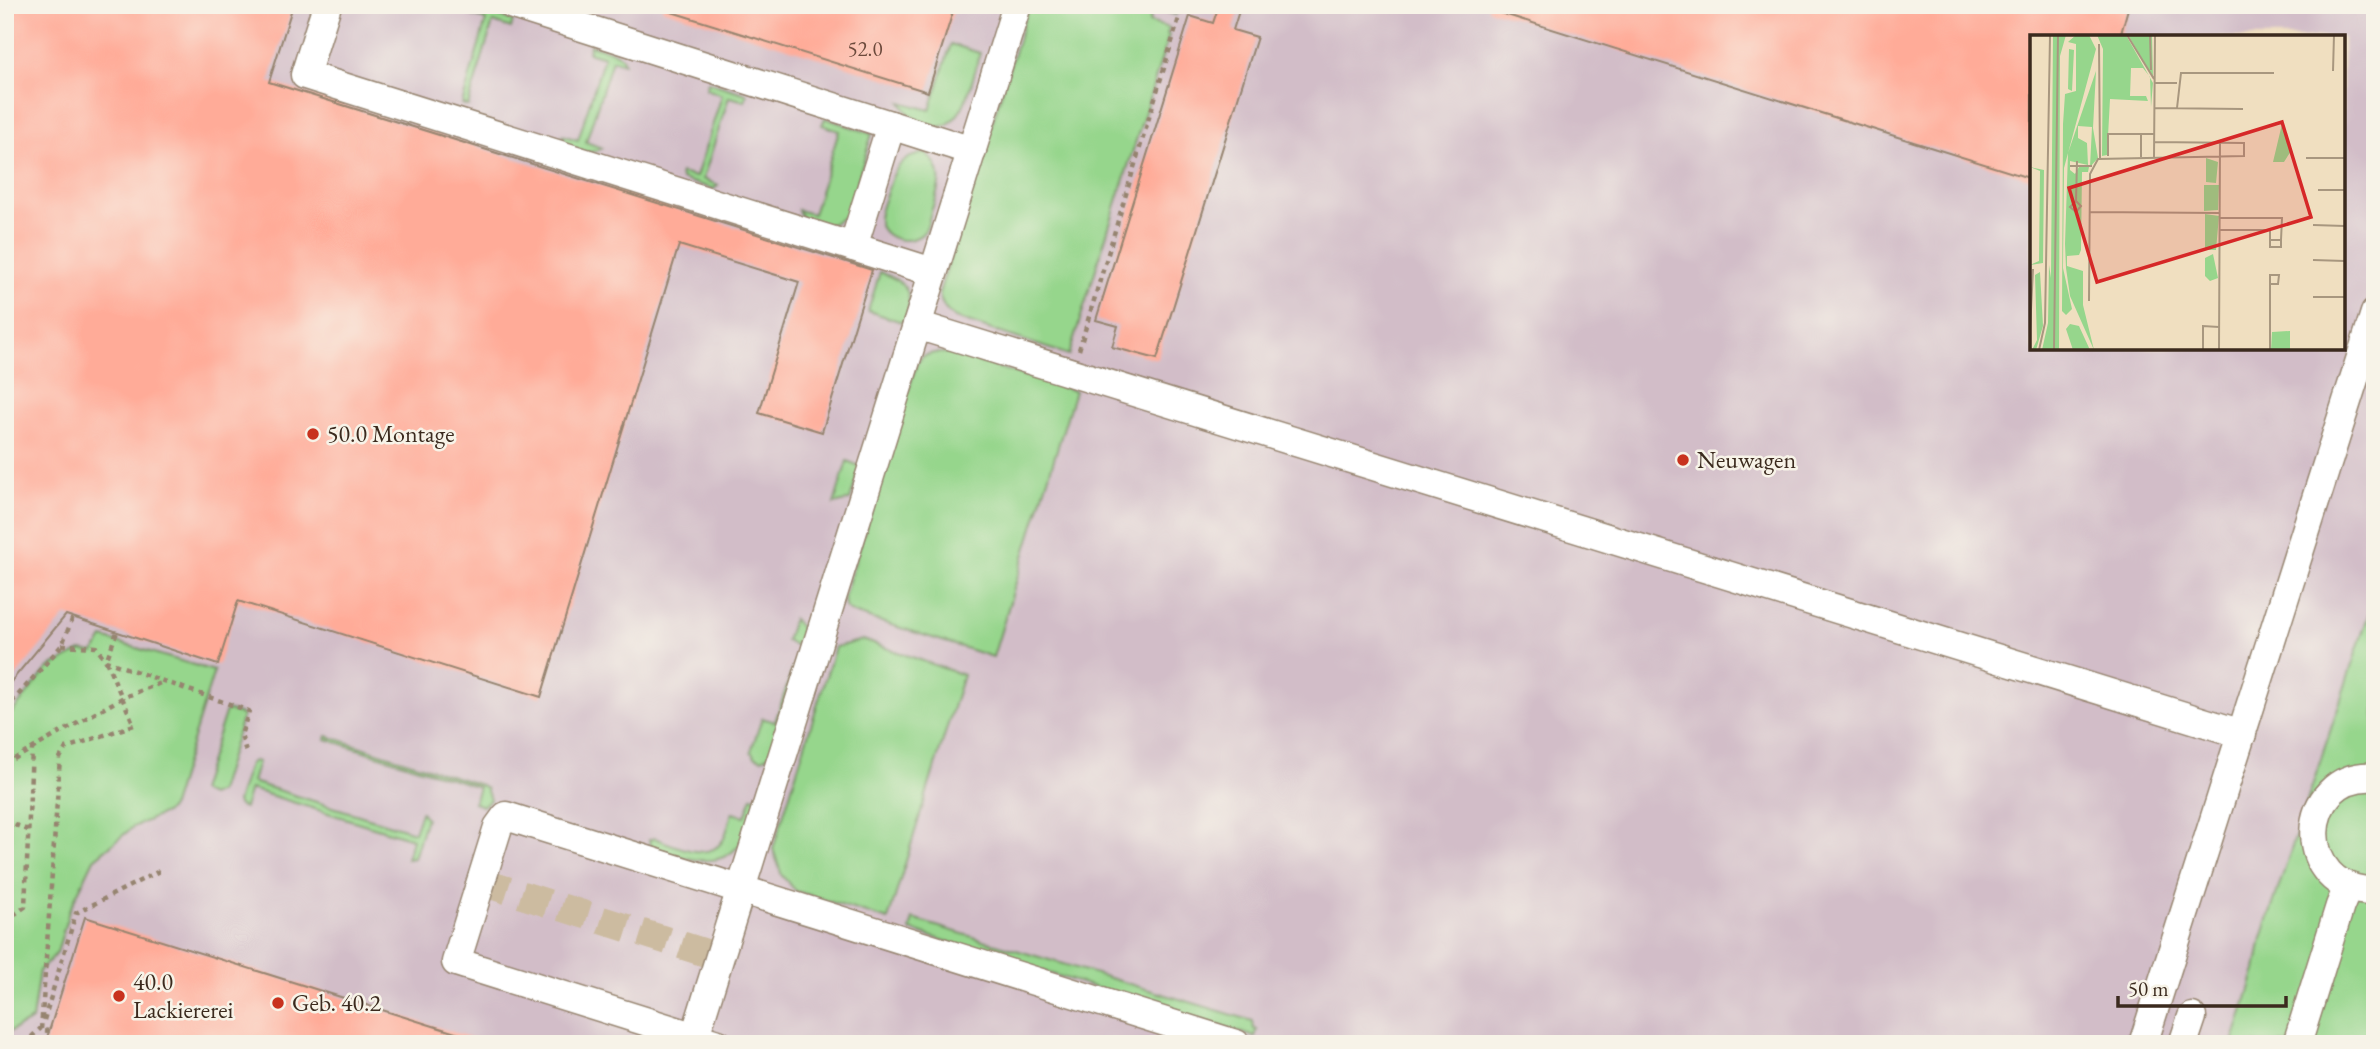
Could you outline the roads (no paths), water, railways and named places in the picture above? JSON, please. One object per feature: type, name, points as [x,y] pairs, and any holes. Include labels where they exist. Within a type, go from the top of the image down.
[{"type":"lane","points":[[327,5],[305,75],[933,272]]},
{"type":"lane","points":[[513,5],[971,151]]},
{"type":"lane","points":[[1017,5],[741,889],[707,1040],[456,962],[498,827],[506,816],[741,889],[1236,1044]]},
{"type":"lane","points":[[853,247],[891,125]]},
{"type":"lane","points":[[2143,1044],[2375,313]]},
{"type":"lane","points":[[917,325],[2242,734]]},
{"type":"lane","points":[[2297,1044],[2361,889],[2329,873],[2316,853],[2314,822],[2328,795],[2340,785],[2355,779],[2375,777]]},
{"type":"lane","points":[[2183,1044],[2199,1027]]},
{"type":"tunnel","points":[[481,882],[719,957]]},
{"type":"place","name":"50.0 Montage","points":[[313,434]]},
{"type":"place","name":"Neuwagen","points":[[1683,460]]},
{"type":"place","name":"40.0 Lackiererei","points":[[119,996]]},
{"type":"place","name":"Geb. 40.2","points":[[278,1003]]}]
